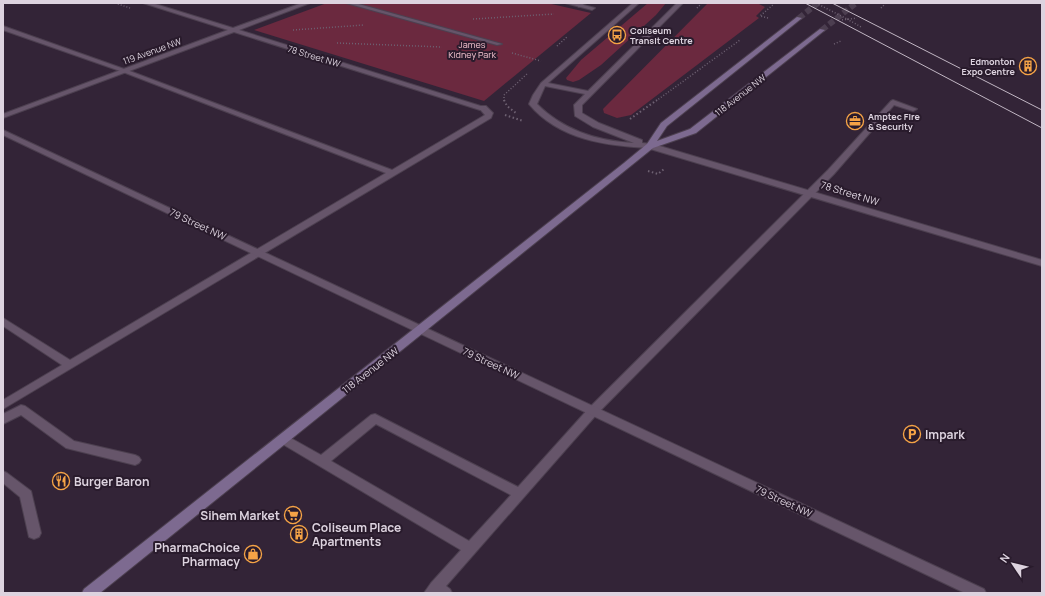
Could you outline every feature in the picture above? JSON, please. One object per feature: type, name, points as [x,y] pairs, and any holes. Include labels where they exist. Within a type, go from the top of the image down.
[{"type":"main road","name":"118 Avenue NW","points":[[89,593],[650,146],[664,125],[799,18]]},
{"type":"main road","name":"118 Avenue NW","points":[[650,146],[693,131],[822,30]]},
{"type":"street","name":"78 Street NW","points":[[146,3],[483,108]]},
{"type":"street","name":"119 Avenue NW","points":[[3,116],[307,3]]},
{"type":"street","points":[[349,3],[499,44]]},
{"type":"street","points":[[568,3],[581,4],[592,8]]},
{"type":"street","points":[[636,3],[543,84],[536,95],[533,104],[542,114],[557,125],[601,142],[650,146]]},
{"type":"street","points":[[650,146],[596,125],[578,114],[578,105],[588,93],[680,3]]},
{"type":"street","points":[[3,28],[125,71],[393,173]]},
{"type":"street","points":[[543,84],[588,93]]},
{"type":"street","points":[[437,591],[519,493],[593,411],[810,193],[893,102],[913,109]]},
{"type":"street","points":[[3,405],[488,116],[489,113],[483,108]]},
{"type":"street","name":"79 Street NW","points":[[3,132],[979,593]]},
{"type":"street","name":"78 Street NW","points":[[650,146],[1042,263]]},
{"type":"street","points":[[3,321],[70,365]]},
{"type":"street","points":[[3,420],[21,410],[70,445],[135,460]]},
{"type":"street","points":[[321,462],[375,418],[519,493]]},
{"type":"street","points":[[283,439],[471,549]]},
{"type":"street","points":[[3,476],[26,495],[34,533]]},
{"type":"path","points":[[694,12],[702,3]]},
{"type":"path","points":[[816,3],[861,27]]},
{"type":"path","points":[[880,8],[886,3]]},
{"type":"path","points":[[768,18],[760,16],[774,4]]},
{"type":"path","points":[[762,23],[772,16]]},
{"type":"path","points":[[842,20],[857,18]]},
{"type":"path","points":[[628,120],[634,118],[744,36]]},
{"type":"path","points":[[330,43],[444,47]]},
{"type":"path","points":[[508,52],[541,61]]},
{"type":"path","points":[[483,108],[527,122]]},
{"type":"green space","name":"James Kidney Park","points":[[327,3],[547,3],[591,13],[484,101],[254,30]]},
{"type":"green space","points":[[648,3],[666,3],[656,15],[601,65],[579,80],[573,82],[567,80],[566,78],[581,60]]},
{"type":"green space","points":[[708,3],[757,3],[765,7],[756,16],[759,18],[631,115],[617,118],[604,113],[603,109]]},
{"type":"tunnel","points":[[799,18],[818,3]]},
{"type":"tunnel","points":[[822,30],[856,3]]},
{"type":"tram line","points":[[805,3],[1042,128]]},
{"type":"tram line","points":[[832,3],[1042,110]]},
{"type":"place","name":"Coliseum Transit Centre","points":[[617,35]]},
{"type":"place","name":"Edmonton Expo Centre","points":[[1028,66]]},
{"type":"place","name":"Amptec Fire & Security","points":[[855,121]]},
{"type":"place","name":"Impark","points":[[912,434]]},
{"type":"place","name":"Burger Baron","points":[[61,481]]},
{"type":"place","name":"Sihem Market","points":[[293,515]]},
{"type":"place","name":"Coliseum Place Apartments","points":[[299,534]]},
{"type":"place","name":"PharmaChoice Pharmacy","points":[[253,554]]}]
